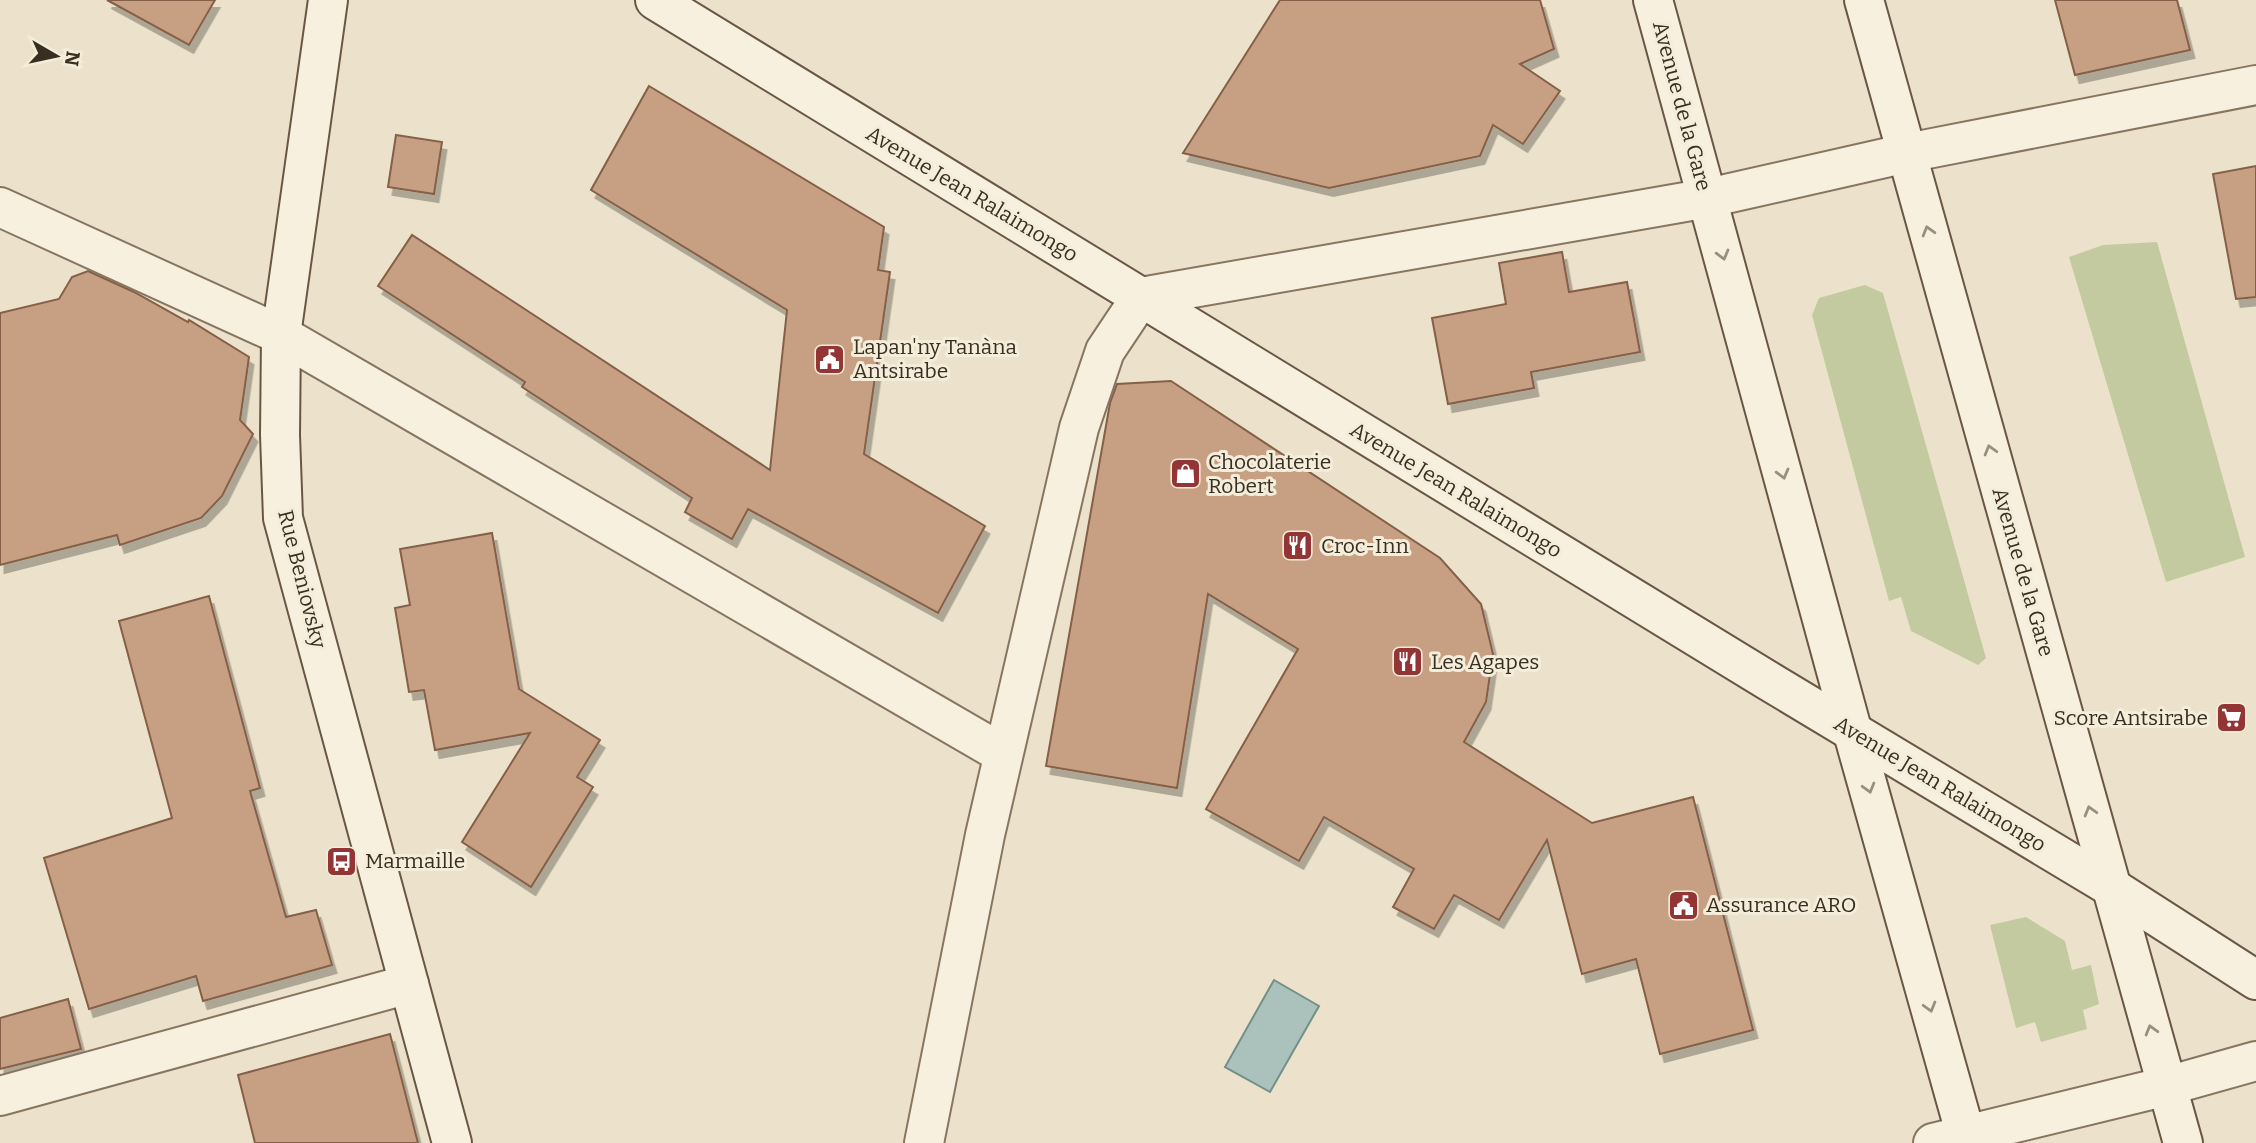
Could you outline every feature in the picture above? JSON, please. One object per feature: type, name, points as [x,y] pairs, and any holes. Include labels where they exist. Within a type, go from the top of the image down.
[{"type":"street","name":"Rue Beniovsky","points":[[328,0],[281,335],[283,518],[452,1143]]},
{"type":"street","name":"Avenue Jean Ralaimongo","points":[[655,0],[1853,733],[2111,887],[2256,980]]},
{"type":"street","name":"Avenue de la Gare","points":[[1653,0],[1853,733],[1956,1140]]},
{"type":"street","name":"Avenue de la Gare","points":[[1864,0],[2183,1143]]},
{"type":"street","points":[[924,1143],[985,835],[1079,428],[1105,351],[1141,297],[1708,198],[1906,153],[2256,85]]},
{"type":"street","points":[[0,207],[281,335],[1003,754]]},
{"type":"street","points":[[0,1096],[409,984]]},
{"type":"street","points":[[1956,1140],[2256,1061]]},
{"type":"green space","points":[[2157,242],[2245,557],[2166,582],[2069,257],[2103,245]]},
{"type":"green space","points":[[1865,285],[1883,293],[1986,658],[1978,665],[1911,631],[1901,597],[1889,601],[1812,315],[1819,298]]},
{"type":"green space","points":[[2026,917],[2065,941],[2072,970],[2091,965],[2099,1004],[2083,1010],[2087,1029],[2041,1042],[2035,1022],[2016,1028],[1990,925]]},
{"type":"water","points":[[1274,980],[1319,1006],[1270,1092],[1225,1067]]},
{"type":"building","points":[[107,0],[215,0],[189,45]]},
{"type":"building","points":[[1280,0],[1540,0],[1554,49],[1520,64],[1560,91],[1523,144],[1493,125],[1480,156],[1329,188],[1183,153]]},
{"type":"building","points":[[2055,0],[2177,0],[2190,50],[2075,75]]},
{"type":"building","name":"Lapan'ny Tanàna Antsirabe","points":[[649,86],[884,227],[878,270],[890,272],[864,454],[985,526],[938,613],[748,509],[732,539],[685,512],[692,498],[522,387],[525,382],[378,286],[412,235],[770,470],[787,310],[591,190]]},
{"type":"building","points":[[396,135],[442,142],[434,194],[388,187]]},
{"type":"building","points":[[2256,166],[2256,297],[2236,299],[2213,174]]},
{"type":"building","points":[[1562,252],[1569,292],[1627,282],[1640,352],[1531,372],[1534,388],[1448,404],[1432,318],[1506,304],[1499,263]]},
{"type":"building","points":[[88,271],[134,292],[188,322],[189,320],[249,357],[240,420],[253,434],[222,496],[201,518],[120,545],[117,535],[0,565],[0,313],[59,299],[72,277]]},
{"type":"building","points":[[1171,381],[1440,558],[1481,604],[1493,654],[1486,702],[1464,742],[1592,823],[1693,797],[1753,1030],[1660,1054],[1636,959],[1582,974],[1547,840],[1499,920],[1454,895],[1434,929],[1393,907],[1414,869],[1324,817],[1299,861],[1206,809],[1298,649],[1208,594],[1177,788],[1046,766],[1110,403],[1117,384]]},
{"type":"building","points":[[492,533],[519,689],[600,740],[577,777],[593,787],[531,887],[462,842],[530,733],[435,750],[424,690],[409,692],[395,608],[410,605],[400,549]]},
{"type":"building","points":[[209,596],[260,788],[250,791],[286,917],[316,910],[332,965],[203,1001],[196,976],[89,1009],[44,858],[172,818],[119,621]]},
{"type":"building","points":[[68,999],[81,1049],[0,1069],[0,1018]]},
{"type":"building","points":[[390,1034],[418,1143],[255,1143],[238,1075]]},
{"type":"place","name":"Lapan'ny Tanàna Antsirabe","points":[[830,359]]},
{"type":"place","name":"Chocolaterie Robert","points":[[1185,474]]},
{"type":"place","name":"Croc-Inn","points":[[1298,546]]},
{"type":"place","name":"Les Agapes","points":[[1408,662]]},
{"type":"place","name":"Score Antsirabe","points":[[2231,718]]},
{"type":"place","name":"Marmaille","points":[[342,861]]},
{"type":"place","name":"Assurance ARO","points":[[1683,905]]}]
